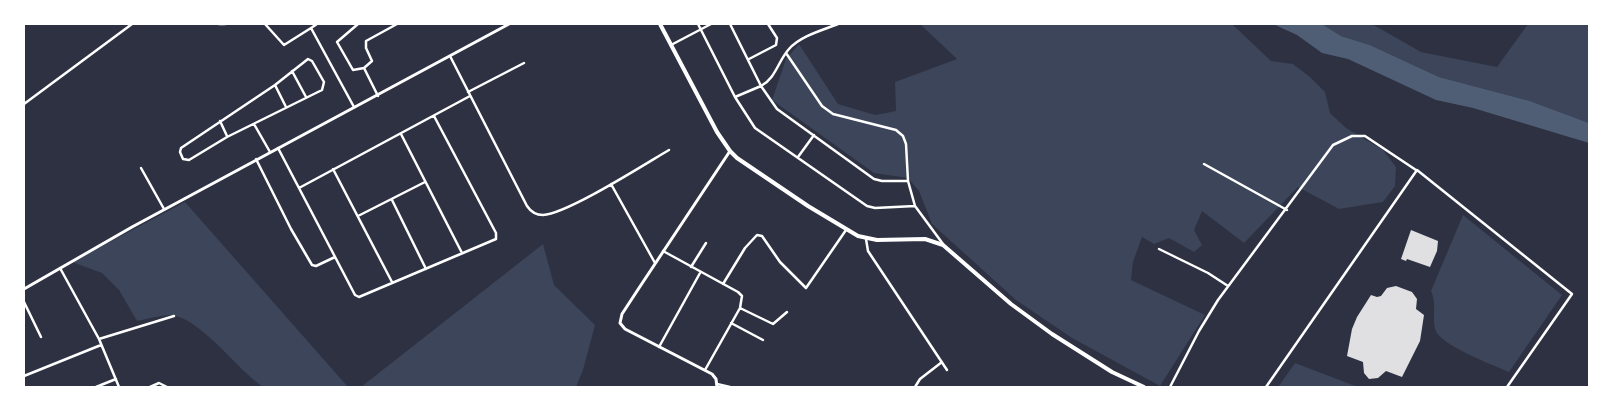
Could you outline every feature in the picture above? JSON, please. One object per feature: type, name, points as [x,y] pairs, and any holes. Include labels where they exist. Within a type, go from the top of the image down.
[{"type":"main road","points":[[660,24],[730,151],[846,230],[866,239],[925,239],[943,245],[1012,304],[1046,329],[1112,372],[1144,387]]},
{"type":"street","points":[[24,104],[132,24]]},
{"type":"street","points":[[219,24],[225,24]]},
{"type":"street","points":[[265,24],[284,45],[317,24]]},
{"type":"street","points":[[358,24],[337,42],[351,68],[356,70],[364,68],[372,59],[366,48],[366,41],[397,24]]},
{"type":"street","points":[[24,289],[164,209],[378,96],[509,24]]},
{"type":"street","points":[[698,24],[735,97],[754,128],[867,206],[885,208],[915,206]]},
{"type":"street","points":[[671,44],[711,24]]},
{"type":"street","points":[[730,24],[761,86],[777,109],[878,181],[908,181]]},
{"type":"street","points":[[749,59],[776,44],[777,38],[768,24]]},
{"type":"street","points":[[735,97],[761,86],[772,78],[786,53],[794,44],[838,24]]},
{"type":"street","points":[[311,28],[355,108]]},
{"type":"street","points":[[786,53],[822,106],[834,114],[896,130],[903,136],[906,144],[908,181],[915,206],[943,245]]},
{"type":"street","points":[[450,56],[527,206],[534,214],[551,214],[611,184],[669,150]]},
{"type":"street","points":[[305,60],[311,60],[324,82],[322,90],[227,137],[189,160],[183,159],[180,152],[181,148],[275,85],[292,71],[305,60]]},
{"type":"street","points":[[468,92],[524,63]]},
{"type":"street","points":[[364,68],[378,96]]},
{"type":"street","points":[[292,71],[306,97]]},
{"type":"street","points":[[275,85],[286,107]]},
{"type":"street","points":[[299,188],[470,96]]},
{"type":"street","points":[[278,148],[356,297],[494,241],[497,236],[434,116]]},
{"type":"street","points":[[220,122],[227,137]]},
{"type":"street","points":[[254,124],[270,152]]},
{"type":"street","points":[[401,134],[462,253]]},
{"type":"street","points":[[798,157],[814,135]]},
{"type":"street","points":[[1170,387],[1199,331],[1228,286],[1287,210],[1326,154],[1333,145],[1352,136],[1365,136],[1416,170],[1572,294],[1507,387]]},
{"type":"street","points":[[730,151],[622,314],[620,323],[625,329],[712,374],[717,386],[730,387]]},
{"type":"street","points":[[256,159],[290,229],[312,265],[316,266],[335,257]]},
{"type":"street","points":[[1204,164],[1287,210]]},
{"type":"street","points":[[141,168],[164,209]]},
{"type":"street","points":[[333,169],[392,282]]},
{"type":"street","points":[[1266,387],[1416,170]]},
{"type":"street","points":[[358,216],[425,182]]},
{"type":"street","points":[[611,184],[655,263]]},
{"type":"street","points":[[392,200],[426,269]]},
{"type":"street","points":[[722,284],[749,243],[757,235],[762,236],[780,262],[806,288],[846,230]]},
{"type":"street","points":[[866,239],[868,250],[947,370]]},
{"type":"street","points":[[690,267],[706,243]]},
{"type":"street","points":[[1159,249],[1208,273],[1228,286]]},
{"type":"street","points":[[663,251],[741,294],[740,308],[705,370]]},
{"type":"street","points":[[60,267],[99,339],[119,387]]},
{"type":"street","points":[[659,346],[700,273]]},
{"type":"street","points":[[24,302],[41,337]]},
{"type":"street","points":[[740,308],[774,324],[787,312]]},
{"type":"street","points":[[99,339],[174,316]]},
{"type":"street","points":[[732,323],[763,340]]},
{"type":"street","points":[[24,376],[101,345]]},
{"type":"street","points":[[914,387],[920,379],[942,362]]},
{"type":"street","points":[[96,387],[116,380]]},
{"type":"street","points":[[150,387],[159,383],[167,387]]},
{"type":"shaded area","points":[[920,24],[1232,24],[1271,61],[1293,64],[1310,77],[1325,92],[1330,113],[1346,128],[1383,150],[1396,167],[1395,186],[1383,202],[1339,209],[1298,187],[1244,243],[1202,211],[1194,230],[1202,245],[1194,252],[1169,238],[1154,244],[1142,237],[1133,262],[1131,280],[1205,315],[1160,386],[1072,338],[1016,300],[932,224],[919,191],[908,178],[874,173],[772,100],[786,59],[799,44],[838,104],[875,115],[896,111],[895,82],[957,59]]},
{"type":"shaded area","points":[[1273,24],[1322,24],[1341,36],[1370,45],[1439,77],[1530,101],[1589,123],[1589,143],[1473,108],[1436,100],[1348,59],[1322,53],[1297,35]]},
{"type":"shaded area","points":[[1322,24],[1372,24],[1421,52],[1497,67],[1528,24],[1589,24],[1589,123],[1530,101],[1439,77],[1370,45],[1341,36]]},
{"type":"shaded area","points":[[185,202],[348,387],[263,387],[209,337],[187,321],[176,316],[167,315],[137,321],[119,290],[102,273],[72,262]]},
{"type":"shaded area","points":[[1463,215],[1562,295],[1509,372],[1456,348],[1439,335],[1435,329],[1434,301],[1431,291]]},
{"type":"shaded area","points":[[543,244],[554,285],[595,325],[583,370],[576,387],[361,387]]},
{"type":"shaded area","points":[[1295,363],[1358,387],[1278,387]]},
{"type":"building","points":[[1411,230],[1438,241],[1437,251],[1430,267],[1407,259],[1406,261],[1401,259]]},
{"type":"building","points":[[1396,286],[1412,292],[1417,299],[1416,309],[1424,315],[1420,341],[1402,377],[1386,371],[1378,378],[1369,379],[1364,373],[1363,362],[1347,356],[1352,329],[1371,295],[1381,296],[1387,288]]}]
